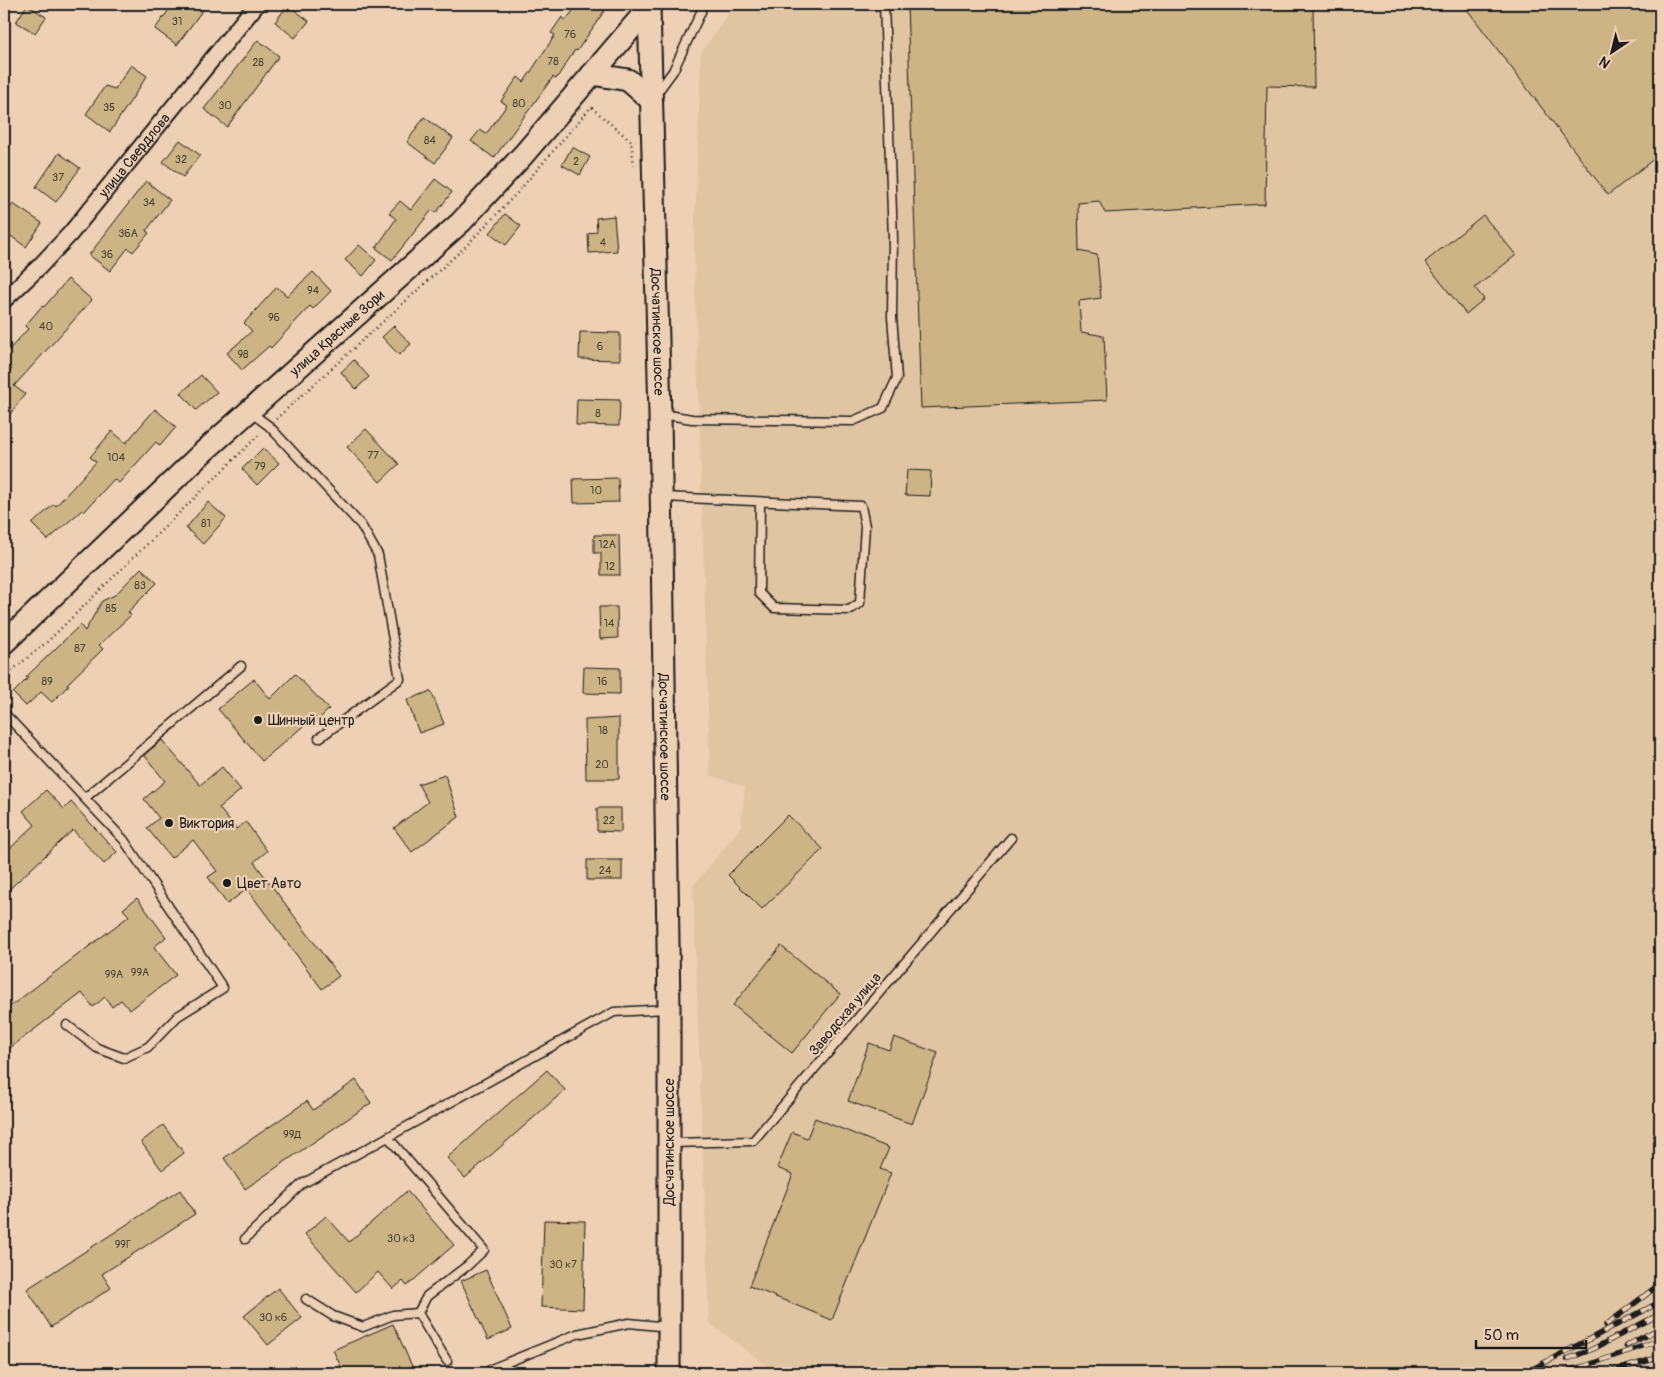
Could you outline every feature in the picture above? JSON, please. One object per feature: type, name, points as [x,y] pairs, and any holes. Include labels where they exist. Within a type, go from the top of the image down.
[{"type":"street","name":"улица Свердлова","points":[[4,300],[70,234],[258,4]]},
{"type":"street","name":"Досчатинское шоссе","points":[[650,5],[660,414],[669,1009],[669,1373]]},
{"type":"street","name":"улица Красные Зори","points":[[4,643],[248,411],[461,222],[488,195],[650,5]]},
{"type":"street","points":[[592,74],[628,80],[651,100]]},
{"type":"lane","points":[[651,100],[673,71],[701,12],[702,4]]},
{"type":"lane","points":[[660,414],[692,419],[853,421],[883,408],[896,378],[892,318],[893,238],[884,4]]},
{"type":"lane","points":[[248,411],[269,426],[362,525],[378,555],[400,679],[319,738]]},
{"type":"lane","points":[[661,497],[760,503],[862,506],[865,526],[860,603],[849,610],[774,608],[759,593],[760,503]]},
{"type":"lane","points":[[85,798],[240,666]]},
{"type":"lane","points":[[4,713],[124,840],[223,988],[178,1016],[148,1047],[124,1058],[97,1048],[68,1025]]},
{"type":"lane","name":"Заводская улица","points":[[669,1144],[753,1142],[1011,838]]},
{"type":"lane","points":[[245,1239],[302,1184],[614,1012],[669,1009]]},
{"type":"lane","points":[[388,1136],[484,1250],[467,1266],[427,1296],[418,1313]]},
{"type":"lane","points":[[306,1299],[333,1316],[363,1327],[393,1315],[418,1313]]},
{"type":"lane","points":[[418,1313],[448,1361]]},
{"type":"lane","points":[[491,1369],[577,1334],[629,1323],[668,1327]]},
{"type":"path","points":[[4,677],[47,642],[269,426],[465,247],[517,192],[591,107],[632,141],[634,164]]},
{"type":"shaded area","points":[[735,4],[1660,4],[1660,1373],[777,1373],[709,1323],[693,886],[741,827],[745,787],[710,775],[694,250],[701,53]]},
{"type":"building","points":[[173,4],[207,4],[177,45],[155,29]]},
{"type":"building","points":[[578,4],[597,4],[605,10],[556,79],[553,77],[494,158],[471,141],[480,130],[486,134],[507,105],[501,101],[518,77],[524,82],[555,35],[551,33],[562,17],[566,20]]},
{"type":"building","points":[[907,4],[1313,4],[1314,87],[1267,86],[1265,204],[1105,213],[1099,201],[1078,203],[1079,251],[1097,255],[1101,298],[1079,301],[1081,332],[1104,336],[1107,400],[921,408]]},
{"type":"building","points":[[1463,4],[1660,4],[1660,154],[1608,195]]},
{"type":"building","points":[[27,5],[46,17],[35,33],[16,22]]},
{"type":"building","points":[[288,5],[309,21],[295,38],[275,22]]},
{"type":"building","points":[[258,40],[279,56],[227,127],[204,109]]},
{"type":"building","points":[[131,65],[147,76],[110,132],[86,114],[105,86],[115,89]]},
{"type":"building","points":[[424,117],[453,138],[435,163],[407,142]]},
{"type":"building","points":[[180,140],[200,155],[183,177],[163,162]]},
{"type":"building","points":[[572,147],[590,157],[580,175],[562,165]]},
{"type":"building","points":[[59,153],[80,168],[56,202],[36,187]]},
{"type":"building","points":[[435,179],[452,192],[436,213],[432,210],[392,260],[376,248],[396,219],[389,213],[400,201],[411,210]]},
{"type":"building","points":[[146,181],[170,200],[146,231],[149,233],[133,252],[128,248],[110,271],[89,255]]},
{"type":"building","points":[[13,204],[42,223],[26,247],[4,231],[4,217]]},
{"type":"building","points":[[505,214],[521,226],[506,245],[490,233]]},
{"type":"building","points":[[1483,215],[1516,255],[1475,288],[1484,299],[1466,314],[1425,262]]},
{"type":"building","points":[[614,216],[617,251],[589,253],[588,234],[597,231],[596,218]]},
{"type":"building","points":[[359,245],[376,260],[363,276],[345,260]]},
{"type":"building","points":[[313,272],[331,291],[313,309],[310,306],[271,348],[269,346],[242,370],[227,353],[252,331],[244,323],[277,287],[287,296]]},
{"type":"building","points":[[68,279],[92,300],[14,386],[25,394],[4,422],[4,378],[12,369],[4,362],[4,355],[28,329],[25,326]]},
{"type":"building","points":[[394,326],[411,344],[399,355],[382,337]]},
{"type":"building","points":[[580,332],[620,333],[620,360],[579,359]]},
{"type":"building","points":[[354,360],[369,377],[356,389],[341,372]]},
{"type":"building","points":[[201,375],[217,392],[196,410],[181,393]]},
{"type":"building","points":[[577,399],[620,400],[619,426],[576,425]]},
{"type":"building","points":[[155,409],[176,427],[160,446],[156,442],[119,483],[114,479],[84,512],[82,510],[48,540],[32,524],[54,504],[56,506],[96,462],[90,457],[112,431],[126,443]]},
{"type":"building","points":[[366,429],[399,464],[380,482],[347,447]]},
{"type":"building","points":[[263,448],[279,463],[257,485],[242,469]]},
{"type":"building","points":[[907,470],[931,471],[930,496],[905,495]]},
{"type":"building","points":[[618,478],[619,502],[574,503],[573,479]]},
{"type":"building","points":[[208,502],[226,518],[203,544],[186,528]]},
{"type":"building","points":[[594,535],[619,535],[620,575],[601,575],[601,553],[594,553]]},
{"type":"building","points":[[141,568],[157,583],[128,612],[131,615],[99,645],[103,649],[67,684],[69,685],[52,702],[41,692],[26,706],[13,693],[28,678],[26,677],[80,625],[85,631],[102,601],[115,595]]},
{"type":"building","points":[[599,607],[617,607],[618,638],[600,639]]},
{"type":"building","points":[[584,667],[620,668],[620,694],[583,693]]},
{"type":"building","name":"Шинный центр","points":[[295,674],[329,709],[312,726],[308,722],[262,761],[218,709],[254,679],[270,699]]},
{"type":"building","points":[[431,691],[444,724],[419,733],[407,700]]},
{"type":"building","points":[[619,718],[619,779],[586,779],[585,720]]},
{"type":"building","points":[[162,740],[200,785],[222,767],[241,790],[219,808],[236,829],[246,822],[267,851],[254,862],[339,976],[322,989],[247,889],[227,904],[208,877],[217,871],[193,840],[171,858],[147,828],[159,818],[144,799],[165,781],[144,755]]},
{"type":"building","points":[[445,775],[459,817],[412,852],[394,828],[428,802],[418,784]]},
{"type":"building","points":[[46,790],[64,809],[71,802],[117,852],[104,864],[73,830],[4,894],[4,854],[35,825],[23,811]]},
{"type":"building","points":[[597,808],[621,808],[621,832],[597,831]]},
{"type":"building","points":[[788,815],[823,849],[762,909],[728,875]]},
{"type":"building","points":[[587,860],[622,860],[622,880],[587,880]]},
{"type":"building","points":[[137,898],[166,937],[154,947],[176,975],[130,1010],[121,1000],[112,1007],[105,997],[93,1007],[82,993],[10,1048],[4,1040],[4,1011],[129,916],[123,909]]},
{"type":"building","points":[[781,946],[840,994],[792,1053],[733,1005]]},
{"type":"building","points":[[894,1037],[938,1053],[912,1124],[848,1101],[869,1043],[889,1050]]},
{"type":"building","points":[[547,1070],[565,1090],[465,1178],[447,1158]]},
{"type":"building","points":[[356,1080],[371,1103],[245,1189],[224,1158],[307,1101],[313,1110]]},
{"type":"building","points":[[815,1118],[889,1148],[880,1169],[891,1173],[832,1320],[749,1286],[793,1174],[777,1168],[792,1132],[807,1138]]},
{"type":"building","points":[[163,1125],[184,1153],[162,1170],[141,1142]]},
{"type":"building","points":[[180,1190],[195,1214],[102,1274],[111,1288],[51,1327],[27,1289]]},
{"type":"building","points":[[407,1191],[454,1245],[407,1286],[403,1281],[393,1289],[378,1272],[356,1292],[305,1234],[326,1216],[349,1242]]},
{"type":"building","points":[[544,1220],[585,1221],[583,1309],[541,1307]]},
{"type":"building","points":[[486,1270],[512,1329],[488,1340],[461,1281]]},
{"type":"building","points":[[278,1288],[302,1318],[268,1345],[244,1316]]},
{"type":"building","points":[[393,1324],[415,1373],[344,1373],[333,1350]]},
{"type":"railway","points":[[1606,1325],[1660,1284]]},
{"type":"railway","points":[[1525,1373],[1660,1302]]},
{"type":"railway","points":[[1567,1359],[1593,1349],[1660,1314]]},
{"type":"railway","points":[[1626,1346],[1660,1328]]},
{"type":"railway","points":[[1559,1373],[1660,1340]]},
{"type":"railway","points":[[1607,1373],[1660,1357]]},
{"type":"place","name":"Шинный центр","points":[[258,720]]},
{"type":"place","name":"Виктория","points":[[169,823]]},
{"type":"place","name":"Цвет Авто","points":[[227,883]]}]
